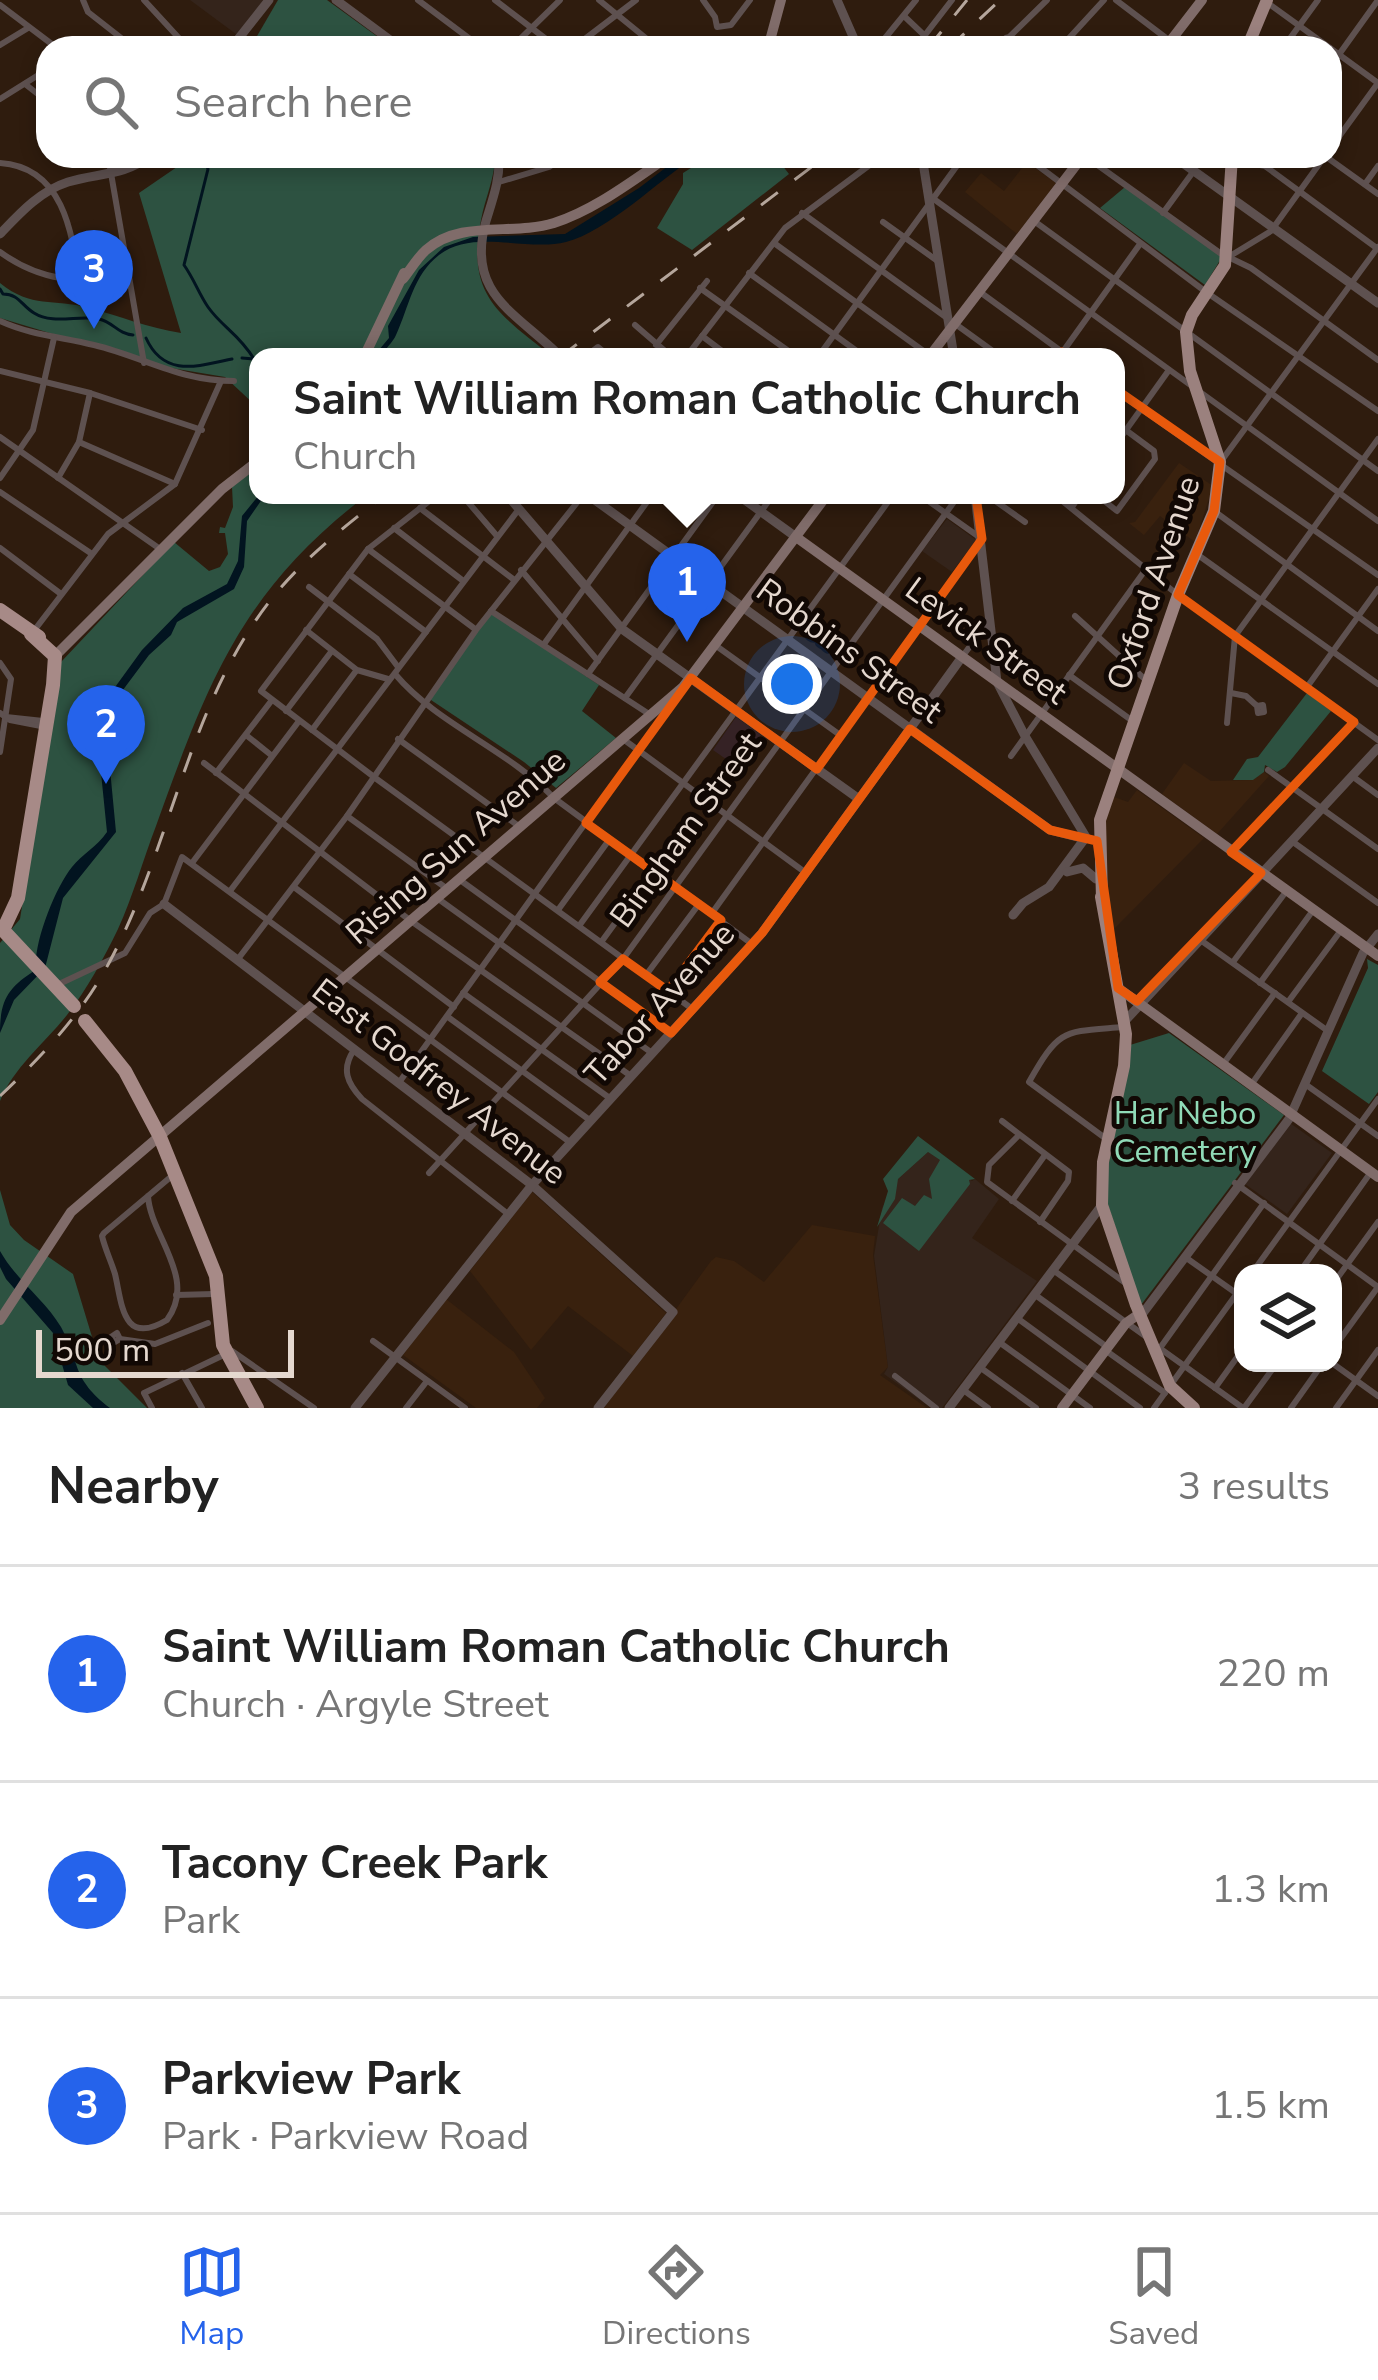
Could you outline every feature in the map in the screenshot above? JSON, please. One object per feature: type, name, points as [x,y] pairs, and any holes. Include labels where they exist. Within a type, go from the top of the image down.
[{"type":"highway","points":[[0,610],[56,655],[23,873],[4,935],[74,1006]]},
{"type":"highway","points":[[85,1021],[124,1071],[176,1172],[208,1252],[230,1349],[256,1408]]},
{"type":"main road","points":[[771,36],[781,0]]},
{"type":"main road","points":[[1252,36],[1266,1]]},
{"type":"main road","points":[[1173,36],[1194,3]]},
{"type":"main road","points":[[369,348],[413,257],[433,238],[461,226],[531,228],[587,208],[650,168]]},
{"type":"main road","points":[[936,348],[1075,168]]},
{"type":"main road","points":[[1186,332],[1227,256],[1232,168]]},
{"type":"main road","name":"Oxford Avenue","points":[[1091,834],[1119,771],[1178,595],[1214,512],[1220,462],[1188,363],[1186,332]]},
{"type":"main road","points":[[56,655],[249,466]]},
{"type":"main road","name":"Rising Sun Avenue","points":[[0,1320],[70,1212],[687,682],[820,504]]},
{"type":"main road","name":"Levick Street","points":[[796,537],[1372,954]]},
{"type":"main road","points":[[1091,834],[1125,1020],[1125,1058],[1098,1209],[1155,1344],[1167,1390],[1194,1408]]},
{"type":"main road","name":"Levick Street","points":[[1261,873],[1372,954]]},
{"type":"main road","points":[[1118,988],[1374,1174]]},
{"type":"main road","points":[[1063,1408],[1126,1323],[1139,1314]]},
{"type":"street","points":[[83,0],[88,12],[119,36]]},
{"type":"street","points":[[144,0],[177,36]]},
{"type":"street","points":[[240,36],[268,0]]},
{"type":"street","points":[[336,0],[385,36]]},
{"type":"street","points":[[418,0],[466,36]]},
{"type":"street","points":[[430,9],[436,0]]},
{"type":"street","points":[[495,0],[542,36]]},
{"type":"street","points":[[524,36],[560,0]]},
{"type":"street","points":[[599,0],[645,36]]},
{"type":"street","points":[[589,36],[636,0]]},
{"type":"street","points":[[703,0],[716,17],[717,27],[731,25],[750,0]]},
{"type":"street","points":[[887,36],[916,0]]},
{"type":"street","points":[[904,16],[925,36],[952,0]]},
{"type":"street","points":[[1010,36],[1047,0]]},
{"type":"street","points":[[1071,36],[1104,0]]},
{"type":"street","points":[[1116,0],[1157,36]]},
{"type":"street","points":[[1292,36],[1318,0]]},
{"type":"street","points":[[1342,51],[1378,0]]},
{"type":"street","points":[[1266,1],[1313,36]]},
{"type":"street","points":[[838,3],[853,36]]},
{"type":"street","points":[[0,5],[41,36]]},
{"type":"street","points":[[0,44],[29,27]]},
{"type":"street","points":[[1342,57],[1378,83],[1342,133]]},
{"type":"street","points":[[0,99],[36,77]]},
{"type":"street","points":[[25,84],[36,93]]},
{"type":"street","points":[[0,163],[27,170],[51,189],[69,220],[79,281]]},
{"type":"street","points":[[1342,166],[1378,194]]},
{"type":"street","points":[[1365,184],[1378,166]]},
{"type":"street","points":[[111,168],[144,363]]},
{"type":"street","points":[[0,234],[51,189],[124,168]]},
{"type":"street","points":[[499,168],[484,230],[485,282],[496,300],[551,348]]},
{"type":"street","points":[[499,182],[546,168]]},
{"type":"street","points":[[693,348],[773,242],[802,213],[865,168]]},
{"type":"street","points":[[924,168],[953,348]]},
{"type":"street","points":[[825,348],[955,168]]},
{"type":"street","points":[[1042,168],[1206,292],[1378,411]]},
{"type":"street","points":[[1101,168],[1211,247],[1238,258],[1378,360]]},
{"type":"street","points":[[1190,168],[1378,306]]},
{"type":"street","points":[[1220,462],[1378,248],[1265,168]]},
{"type":"street","points":[[1227,256],[1238,254],[1273,229],[1317,168]]},
{"type":"street","points":[[1163,213],[1194,171]]},
{"type":"street","points":[[930,199],[1378,521]]},
{"type":"street","points":[[802,213],[987,348]]},
{"type":"street","points":[[1034,221],[1378,471]]},
{"type":"street","points":[[883,222],[939,262]]},
{"type":"street","points":[[773,242],[918,348]]},
{"type":"street","points":[[1068,348],[1140,244]]},
{"type":"street","points":[[0,252],[35,272],[79,281],[128,275]]},
{"type":"street","points":[[749,273],[852,348]]},
{"type":"street","points":[[656,345],[704,284],[785,348]]},
{"type":"street","points":[[980,292],[1054,348]]},
{"type":"street","points":[[0,321],[93,345],[181,376],[234,381]]},
{"type":"street","points":[[635,325],[660,348]]},
{"type":"street","points":[[702,336],[718,348]]},
{"type":"street","points":[[0,478],[34,430],[54,338]]},
{"type":"street","points":[[1125,501],[1156,455],[1126,430],[1169,370]]},
{"type":"street","points":[[0,371],[89,393],[202,430]]},
{"type":"street","points":[[31,634],[123,521],[175,484],[221,381]]},
{"type":"street","points":[[58,478],[79,442],[89,393]]},
{"type":"street","points":[[1125,398],[1378,575]]},
{"type":"street","points":[[0,437],[160,549]]},
{"type":"street","points":[[1227,723],[1235,637],[1378,439]]},
{"type":"street","points":[[79,442],[175,484]]},
{"type":"street","points":[[0,492],[92,554]]},
{"type":"street","points":[[426,504],[368,549],[261,691],[693,1009]]},
{"type":"street","points":[[470,504],[497,536]]},
{"type":"street","points":[[515,504],[622,629],[687,682],[736,710],[860,799]]},
{"type":"street","points":[[237,961],[347,816],[422,702],[544,539],[577,504]]},
{"type":"street","name":"Robbins Street","points":[[598,504],[1050,830],[1070,836],[1091,834]]},
{"type":"street","points":[[544,644],[646,504]]},
{"type":"street","points":[[588,674],[712,504]]},
{"type":"street","name":"Levick Street","points":[[751,504],[796,537]]},
{"type":"street","points":[[625,698],[766,504]]},
{"type":"street","points":[[579,926],[886,504]]},
{"type":"street","points":[[932,504],[982,539]]},
{"type":"street","name":"Bingham Street","points":[[429,1173],[623,958],[952,504]]},
{"type":"street","points":[[976,504],[998,690],[989,702]]},
{"type":"street","points":[[1000,504],[1025,522]]},
{"type":"street","points":[[1068,504],[1178,595],[1378,744],[1322,809],[1255,875],[1142,1007],[1125,1020],[1068,1032],[1057,1040],[1029,1082],[1108,1140]]},
{"type":"street","points":[[421,508],[514,580]]},
{"type":"street","points":[[230,891],[519,509]]},
{"type":"street","points":[[1214,512],[1378,631]]},
{"type":"street","points":[[394,528],[464,581]]},
{"type":"street","points":[[712,913],[982,539]]},
{"type":"street","points":[[0,548],[61,594]]},
{"type":"street","points":[[368,549],[476,630]]},
{"type":"street","points":[[1196,553],[1378,684]]},
{"type":"street","points":[[1011,756],[1146,569]]},
{"type":"street","points":[[521,570],[598,661]]},
{"type":"street","points":[[349,574],[426,632]]},
{"type":"street","points":[[309,586],[377,639],[394,674],[422,702],[527,770],[586,823],[752,944]]},
{"type":"street","points":[[1307,688],[1378,589]]},
{"type":"street","points":[[491,611],[650,714]]},
{"type":"street","points":[[1075,616],[1149,683]]},
{"type":"street","name":"Tabor Avenue","points":[[355,1408],[532,1185],[752,944],[988,622]]},
{"type":"street","points":[[306,630],[357,670],[394,674]]},
{"type":"street","points":[[715,645],[840,735]]},
{"type":"street","points":[[286,711],[332,650]]},
{"type":"street","points":[[0,663],[11,679],[1,750]]},
{"type":"street","points":[[312,730],[357,670]]},
{"type":"street","points":[[1069,675],[1135,723]]},
{"type":"street","points":[[398,1084],[687,682]]},
{"type":"street","points":[[997,682],[1024,736],[1091,834]]},
{"type":"street","points":[[1231,693],[1246,696],[1257,706]]},
{"type":"street","points":[[216,773],[272,700]]},
{"type":"street","points":[[3,715],[46,724]]},
{"type":"street","points":[[192,863],[299,721]]},
{"type":"street","points":[[1231,852],[1354,722]]},
{"type":"street","points":[[246,735],[273,756]]},
{"type":"street","points":[[623,739],[806,873]]},
{"type":"street","points":[[398,740],[520,827]]},
{"type":"street","points":[[203,763],[411,921],[632,1076]]},
{"type":"street","points":[[1268,770],[1378,849]]},
{"type":"street","points":[[1352,776],[1378,795]]},
{"type":"street","points":[[347,816],[500,944],[652,1053]]},
{"type":"street","points":[[1091,834],[1053,892],[1015,917],[1052,883],[1091,834]]},
{"type":"street","points":[[557,911],[609,840]]},
{"type":"street","points":[[1291,841],[1378,903]]},
{"type":"street","points":[[57,985],[119,958],[150,913],[164,904],[180,856],[571,1143]]},
{"type":"street","points":[[1067,872],[1083,868],[1097,876]]},
{"type":"street","points":[[601,942],[652,871]]},
{"type":"street","points":[[459,879],[671,1033]]},
{"type":"street","points":[[294,886],[454,1007]]},
{"type":"street","points":[[1233,963],[1285,893]]},
{"type":"street","name":"East Godfrey Avenue","points":[[164,904],[532,1185],[673,1312],[598,1408]]},
{"type":"street","points":[[646,975],[699,904]]},
{"type":"street","points":[[1260,982],[1313,911]]},
{"type":"street","points":[[668,991],[721,920]]},
{"type":"street","points":[[1288,1003],[1339,933]]},
{"type":"street","points":[[1139,1314],[1290,1114],[1378,934]]},
{"type":"street","points":[[1199,939],[1328,1031]]},
{"type":"street","points":[[464,993],[610,1100]]},
{"type":"street","points":[[1223,1065],[1275,993]]},
{"type":"street","points":[[1125,1020],[1142,1007]]},
{"type":"street","points":[[1251,1085],[1302,1013]]},
{"type":"street","points":[[447,1016],[591,1121]]},
{"type":"street","points":[[354,1049],[346,1067],[351,1086],[509,1214]]},
{"type":"street","points":[[1305,1084],[1378,1136]]},
{"type":"street","points":[[1259,1264],[1377,1102]]},
{"type":"street","points":[[482,1111],[550,1165]]},
{"type":"street","points":[[1002,1120],[1069,1172],[1069,1181],[1040,1222]]},
{"type":"street","points":[[1019,1135],[989,1166],[989,1185],[1128,1284]]},
{"type":"street","points":[[1012,1201],[1046,1154]]},
{"type":"street","points":[[148,1196],[167,1244],[176,1295],[172,1312],[161,1324],[146,1327],[129,1322],[119,1306],[103,1236],[137,1205],[176,1172]]},
{"type":"street","points":[[1306,1264],[1374,1174]]},
{"type":"street","points":[[1237,1184],[1378,1287],[1342,1337]]},
{"type":"street","points":[[1155,1344],[1264,1203]]},
{"type":"street","points":[[137,1205],[149,1208]]},
{"type":"street","points":[[949,1408],[1098,1209]]},
{"type":"street","points":[[1342,1272],[1378,1222]]},
{"type":"street","points":[[1184,1256],[1234,1292]]},
{"type":"street","points":[[1053,1270],[1243,1408],[1269,1372]]},
{"type":"street","points":[[176,1295],[219,1293]]},
{"type":"street","points":[[1034,1294],[1167,1390]]},
{"type":"street","points":[[1154,1408],[1234,1304]]},
{"type":"street","points":[[120,1339],[149,1344],[208,1323],[220,1310]]},
{"type":"street","points":[[1017,1318],[1140,1408]]},
{"type":"street","points":[[208,1323],[230,1349],[314,1408]]},
{"type":"street","points":[[161,1324],[167,1337]]},
{"type":"street","points":[[373,1341],[453,1404],[465,1408]]},
{"type":"street","points":[[999,1342],[1090,1408]]},
{"type":"street","points":[[152,1408],[144,1393],[230,1349]]},
{"type":"street","points":[[1336,1408],[1378,1350]]},
{"type":"street","points":[[1215,1388],[1234,1362]]},
{"type":"street","points":[[980,1367],[1036,1408]]},
{"type":"street","points":[[1291,1408],[1320,1372]]},
{"type":"street","points":[[1342,1372],[1378,1396]]},
{"type":"street","points":[[182,1373],[202,1408]]},
{"type":"street","points":[[896,1376],[936,1408]]},
{"type":"street","points":[[406,1408],[427,1381]]},
{"type":"street","points":[[962,1389],[988,1408]]},
{"type":"highlighted area","points":[[1062,352],[1220,462],[1214,511],[1178,595],[1354,722],[1231,852],[1261,873],[1137,1001],[1118,988],[1097,841],[1050,830],[910,729],[762,933],[671,1033],[600,982],[623,959],[668,991],[721,920],[586,823],[683,687],[691,678],[817,769],[982,539],[973,475]]},
{"type":"shaded area","points":[[190,0],[269,0],[239,36]]},
{"type":"shaded area","points":[[1022,168],[1035,168],[1056,183],[1017,234],[965,192],[981,173],[1004,191]]},
{"type":"shaded area","points":[[1179,463],[1213,486],[1195,542],[1160,516],[1144,535],[1129,523],[1135,522]]},
{"type":"shaded area","points":[[947,519],[976,540],[952,572],[922,551]]},
{"type":"shaded area","points":[[736,717],[761,735],[747,755],[742,752],[733,764],[713,750]]},
{"type":"shaded area","points":[[1184,763],[1211,781],[1253,780],[1264,772],[1269,776],[1217,834],[1162,794]]},
{"type":"shaded area","points":[[1137,790],[1204,838],[1112,931],[1099,838],[1114,797],[1128,802]]},
{"type":"shaded area","points":[[1290,1123],[1332,1153],[1287,1214],[1245,1184]]},
{"type":"shaded area","points":[[928,1152],[999,1199],[972,1238],[1037,1281],[942,1408],[931,1408],[884,1374],[888,1367],[874,1256],[882,1208],[898,1179]]},
{"type":"shaded area","points":[[532,1192],[666,1313],[633,1356],[568,1306],[531,1350],[470,1271]]},
{"type":"shaded area","points":[[812,1225],[875,1236],[873,1255],[888,1367],[880,1375],[927,1408],[604,1408],[711,1261],[716,1257],[734,1261],[764,1282]]},
{"type":"shaded area","points":[[446,1299],[514,1352],[545,1398],[537,1408],[476,1408],[403,1355]]},
{"type":"green space","points":[[278,0],[327,0],[376,36],[257,36]]},
{"type":"green space","points":[[175,168],[494,168],[481,220],[478,267],[491,301],[542,348],[249,348],[249,400],[225,377],[159,366],[0,318],[0,283],[33,300],[76,305],[181,333],[139,193]]},
{"type":"green space","points":[[691,168],[784,168],[789,174],[692,250],[657,228],[683,184],[683,173]]},
{"type":"green space","points":[[1125,187],[1222,257],[1205,285],[1100,208]]},
{"type":"green space","points":[[249,472],[249,504],[356,504],[288,567],[234,642],[193,727],[113,940],[74,1005],[21,1066],[0,1101],[0,943],[20,919],[61,662],[174,542],[209,571],[220,567],[228,554],[225,533],[219,533],[233,507],[232,487]]},
{"type":"green space","points":[[491,613],[599,685],[582,711],[616,738],[556,788],[428,698]]},
{"type":"green space","points":[[1307,693],[1331,711],[1285,767],[1277,772],[1265,765],[1253,780],[1233,780],[1247,759],[1258,757]]},
{"type":"green space","points":[[1367,959],[1378,965],[1378,1092],[1369,1104],[1322,1071],[1368,968]]},
{"type":"green space","name":"Har Nebo Cemetery","points":[[1169,1033],[1284,1115],[1141,1305],[1108,1205],[1108,1168],[1130,1045]]},
{"type":"green space","points":[[918,1136],[975,1179],[969,1180],[919,1251],[883,1223],[902,1198],[915,1206],[924,1195],[932,1199],[929,1179],[940,1160],[928,1152],[898,1179],[895,1199],[877,1227],[888,1191],[883,1179]]},
{"type":"green space","points":[[0,1190],[10,1225],[73,1274],[99,1360],[147,1408],[0,1408]]},
{"type":"water","points":[[665,168],[680,168],[616,216],[566,242],[468,243],[439,255],[417,282],[395,338],[387,348],[381,348],[419,270],[444,247],[473,237],[565,234]]},
{"type":"water","points":[[252,504],[259,504],[247,521],[244,567],[234,589],[177,622],[111,706],[108,748],[116,832],[63,898],[45,968],[14,1000],[0,1033],[8,996],[36,970],[46,917],[59,888],[72,867],[107,832],[99,753],[105,701],[142,650],[183,608],[227,584],[238,561],[242,516]]},
{"type":"water","points":[[0,1251],[54,1317],[83,1379],[110,1408],[93,1408],[68,1385],[53,1333],[6,1279]]},
{"type":"waterway","points":[[208,168],[184,265],[208,307],[249,352]]},
{"type":"waterway","points":[[0,289],[41,317],[99,319],[133,335]]},
{"type":"waterway","points":[[146,338],[153,351],[172,364],[195,366],[232,359]]},
{"type":"waterway","points":[[242,358],[249,359]]},
{"type":"railway","points":[[938,36],[967,0]]},
{"type":"railway","points":[[962,36],[1000,0]]},
{"type":"railway","points":[[572,348],[810,168]]},
{"type":"railway","points":[[0,1096],[61,1033],[110,961],[147,877],[193,746],[230,663],[254,623],[297,570],[374,504]]},
{"type":"place","name":"Parkview Park","points":[[94,329]]},
{"type":"place","name":"Saint William Roman Catholic Church","points":[[687,642]]},
{"type":"place","name":"Tacony Creek Park","points":[[106,784]]}]
